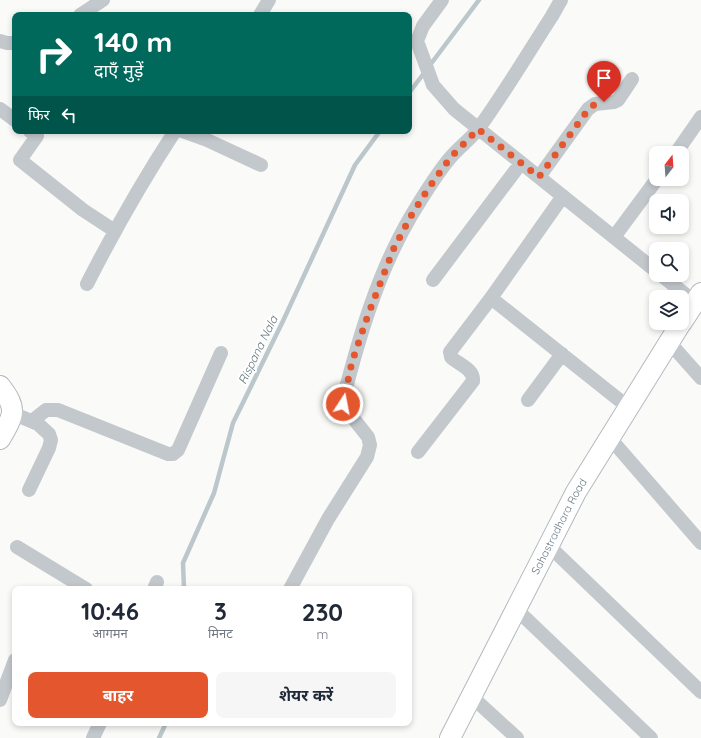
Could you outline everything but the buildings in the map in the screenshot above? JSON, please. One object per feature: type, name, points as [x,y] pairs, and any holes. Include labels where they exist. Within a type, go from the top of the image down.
[{"type":"main road","name":"Sahastradhara Road","points":[[689,311],[698,297]]},
{"type":"main road","name":"Sahastradhara Road","points":[[450,738],[576,492],[677,330]]},
{"type":"main road","points":[[0,386],[10,399],[12,405],[12,414],[0,439]]},
{"type":"street","points":[[85,12],[103,0]]},
{"type":"street","points":[[262,12],[269,0]]},
{"type":"street","points":[[442,0],[423,26],[417,41],[433,85],[454,109],[649,265]]},
{"type":"street","points":[[292,586],[328,519],[367,457],[370,445],[368,437],[346,409],[343,400],[352,362],[368,315],[394,248],[411,216],[437,176],[450,158],[478,129],[561,0]]},
{"type":"street","points":[[539,177],[588,110],[595,104],[614,102],[618,100],[632,79]]},
{"type":"street","points":[[0,109],[12,118]]},
{"type":"street","points":[[681,146],[701,117]]},
{"type":"street","points":[[34,134],[37,136],[20,160],[83,210],[115,231]]},
{"type":"street","points":[[87,284],[115,231],[173,134]]},
{"type":"street","points":[[190,134],[207,140],[261,165]]},
{"type":"street","points":[[433,280],[521,163]]},
{"type":"street","points":[[614,237],[652,186]]},
{"type":"street","points":[[418,452],[473,381],[473,374],[470,370],[453,359],[450,352],[491,298],[563,196]]},
{"type":"street","points":[[673,282],[698,297]]},
{"type":"street","points":[[491,298],[628,407]]},
{"type":"street","points":[[669,342],[701,378]]},
{"type":"street","points":[[32,421],[46,410],[58,410],[168,454],[173,454],[178,450],[221,353]]},
{"type":"street","points":[[528,400],[562,354]]},
{"type":"street","points":[[12,414],[32,421],[44,429],[50,440],[49,448],[29,490]]},
{"type":"street","points":[[609,437],[701,543]]},
{"type":"street","points":[[548,545],[701,692]]},
{"type":"street","points":[[17,547],[81,586]]},
{"type":"street","points":[[516,609],[650,738]]},
{"type":"street","points":[[0,700],[12,668]]},
{"type":"street","points":[[471,696],[517,738]]},
{"type":"street","points":[[93,738],[99,726]]},
{"type":"waterway","name":"Rispana Nala","points":[[412,89],[479,0]]},
{"type":"waterway","name":"Rispana Nala","points":[[184,586],[183,563],[214,493],[233,423],[283,321],[355,165],[378,134]]},
{"type":"waterway","name":"Rispana Nala","points":[[159,738],[165,726]]},
{"type":"route","points":[[343,404],[352,362],[368,315],[394,248],[411,216],[450,158],[478,129],[539,177],[588,110],[595,104],[604,102]]}]
